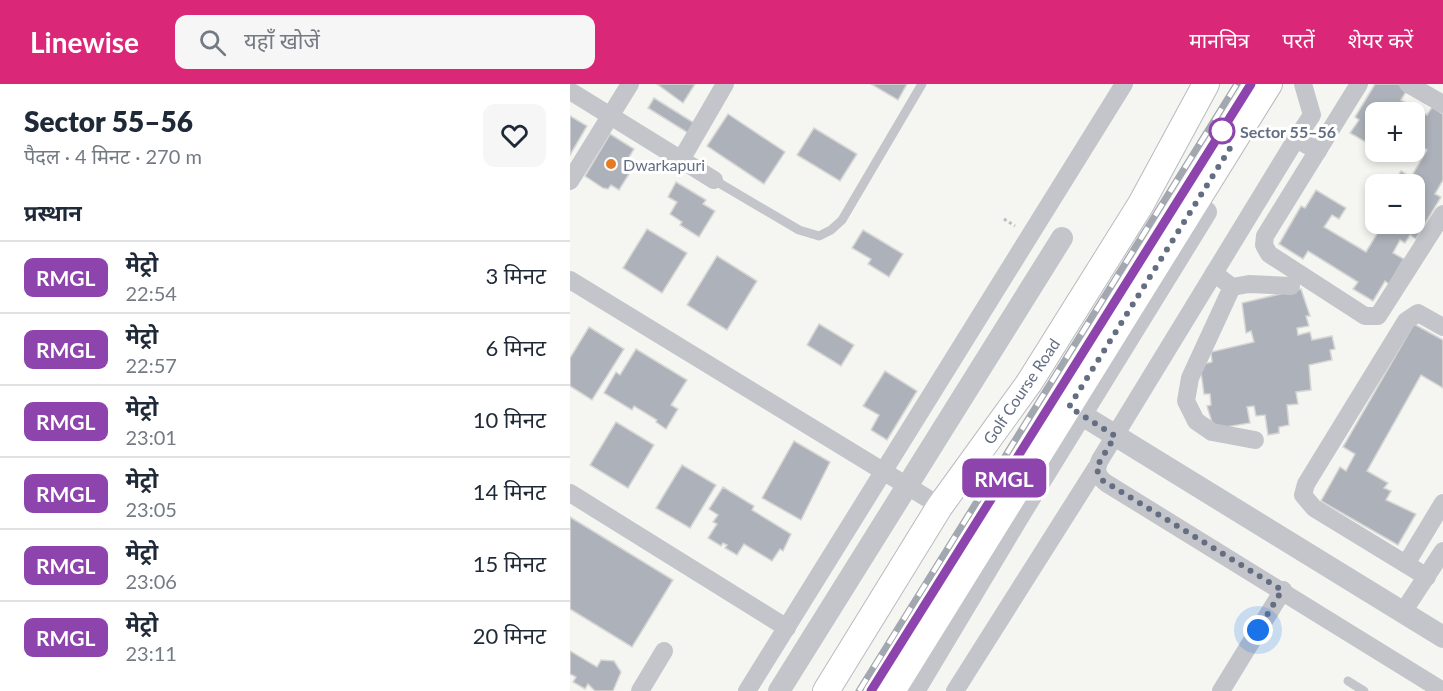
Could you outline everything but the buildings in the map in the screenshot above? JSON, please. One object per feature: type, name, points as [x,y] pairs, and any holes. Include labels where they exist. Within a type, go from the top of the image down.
[{"type":"main road","name":"Golf Course Road","points":[[826,691],[940,506],[1029,383],[1141,204],[1206,84]]},
{"type":"main road","points":[[892,691],[1075,411],[1269,84]]},
{"type":"street","points":[[570,181],[630,84]]},
{"type":"street","points":[[681,160],[725,84]]},
{"type":"street","points":[[747,691],[1124,84]]},
{"type":"street","points":[[955,691],[1096,468],[1312,115],[1303,84]]},
{"type":"street","points":[[1359,84],[1265,236],[1264,245],[1269,254],[1365,316],[1378,316],[1443,214]]},
{"type":"street","points":[[1408,84],[1443,104]]},
{"type":"street","points":[[570,91],[714,180]]},
{"type":"street","points":[[1296,138],[1318,151]]},
{"type":"street","points":[[914,691],[1075,411],[1206,212]]},
{"type":"street","points":[[779,691],[1062,238]]},
{"type":"street","points":[[1214,273],[1232,287],[1250,284],[1291,286]]},
{"type":"street","points":[[570,280],[940,506]]},
{"type":"street","points":[[1232,287],[1190,378],[1186,401],[1196,421],[1212,432],[1255,440]]},
{"type":"street","points":[[1427,576],[1314,508],[1303,495],[1306,484],[1406,321],[1418,313],[1443,327]]},
{"type":"street","points":[[1075,411],[1443,637]]},
{"type":"street","points":[[1096,468],[1106,483],[1443,691]]},
{"type":"street","points":[[570,493],[787,628]]},
{"type":"street","points":[[1406,564],[1443,503]]},
{"type":"street","points":[[1404,612],[1443,551]]},
{"type":"street","points":[[1221,691],[1282,590]]},
{"type":"street","points":[[640,691],[664,651]]},
{"type":"lane","points":[[714,180],[799,230],[819,236],[831,230],[842,220],[922,84]]},
{"type":"lane","points":[[1348,681],[1364,691]]},
{"type":"railway","points":[[859,691],[1237,84]]},
{"type":"railway","points":[[871,691],[1251,84]]},
{"type":"metro line","name":"RMGL","points":[[871,691],[1251,84]]},
{"type":"place","name":"Sector 55–56","points":[[1222,131]]},
{"type":"place","name":"Dwarkapuri","points":[[611,164]]},
{"type":"route","points":[[1222,131],[1232,145],[1069,407],[1115,436],[1096,468],[1102,480],[1282,590],[1258,630]]}]
